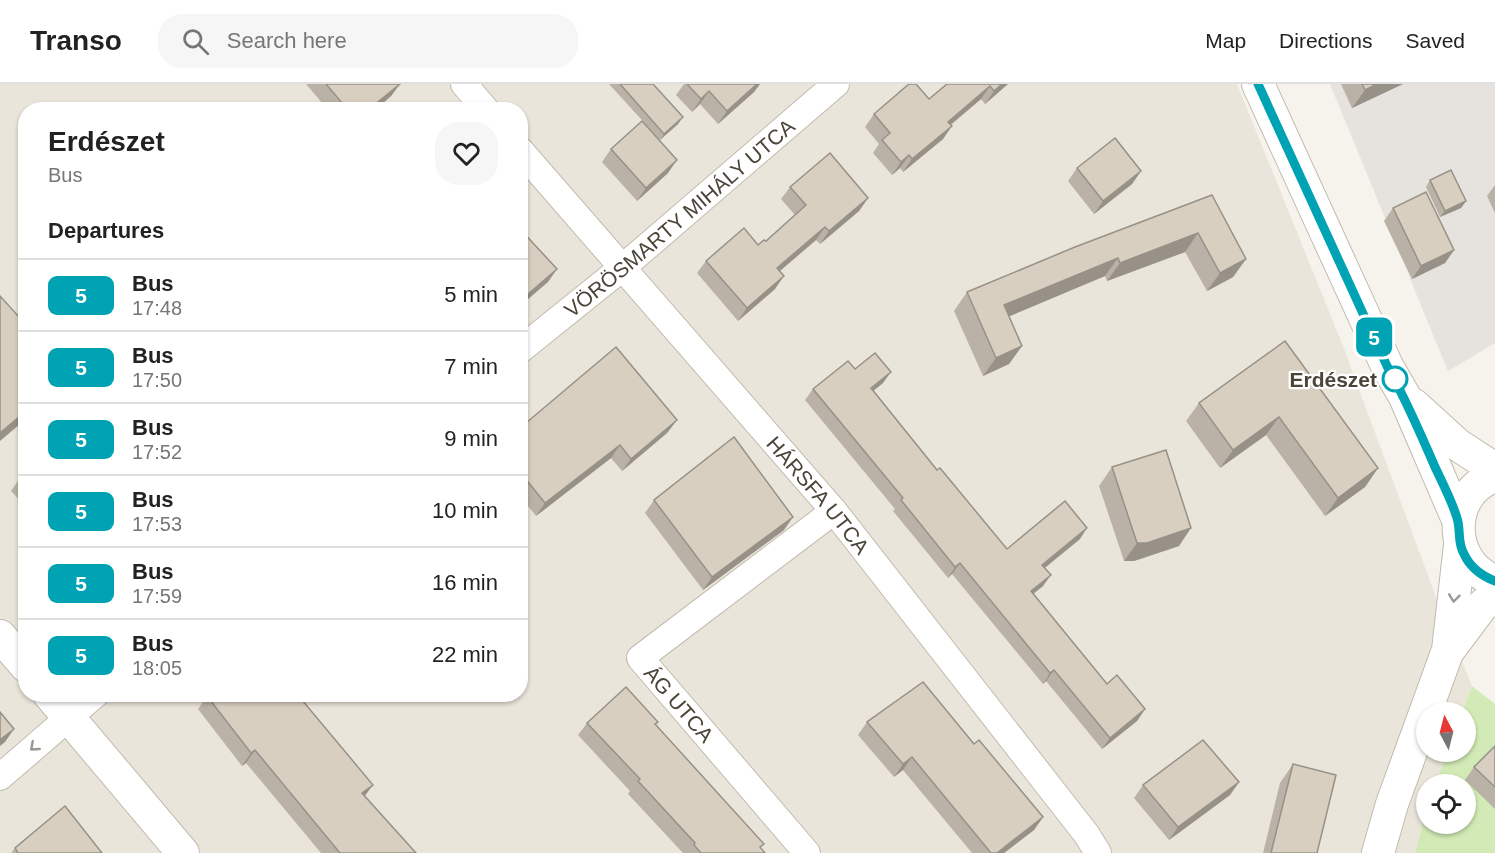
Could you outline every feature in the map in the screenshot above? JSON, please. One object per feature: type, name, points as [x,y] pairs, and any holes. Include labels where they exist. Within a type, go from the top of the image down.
[{"type":"street","points":[[464,84],[479,102]]},
{"type":"street","name":"VÖRÖSMARTY MIHÁLY UTCA","points":[[528,344],[622,268],[836,84]]},
{"type":"street","points":[[1258,84],[1387,366],[1405,397],[1459,533],[1464,555],[1474,568],[1495,581]]},
{"type":"street","name":"HÁRSFA UTCA","points":[[528,159],[834,511],[1098,853]]},
{"type":"street","points":[[1405,397],[1458,445],[1495,469]]},
{"type":"street","points":[[1378,853],[1392,804],[1448,650],[1463,503],[1474,489],[1488,478],[1495,476]]},
{"type":"street","name":"ÁG UTCA","points":[[807,853],[640,658],[834,511]]},
{"type":"street","points":[[1448,650],[1482,606],[1495,595]]},
{"type":"street","points":[[0,636],[18,657]]},
{"type":"street","points":[[0,777],[59,706],[183,853]]},
{"type":"shaded area","points":[[0,84],[1237,84],[1343,346],[1440,608],[1472,686],[1466,702],[1416,702],[1416,762],[1444,762],[1439,774],[1416,774],[1416,834],[1420,834],[1415,853],[0,853]]},
{"type":"shaded area","points":[[1330,84],[1495,84],[1495,343],[1448,371]]},
{"type":"green space","points":[[1472,686],[1495,704],[1495,853],[1415,853],[1420,834],[1476,834],[1476,774],[1439,774],[1444,762],[1476,762],[1476,702],[1466,702]]},
{"type":"building","points":[[326,84],[400,84],[378,102],[341,102]]},
{"type":"building","points":[[620,84],[653,84],[683,117],[664,134]]},
{"type":"building","points":[[687,84],[757,84],[727,111],[709,91],[701,99]]},
{"type":"building","points":[[909,84],[916,84],[929,99],[947,84],[1002,84],[994,91],[990,86],[948,122],[952,126],[912,159],[909,155],[901,162],[882,140],[890,133],[874,114]]},
{"type":"building","points":[[1362,84],[1377,84],[1365,90]]},
{"type":"building","points":[[642,121],[677,160],[646,188],[611,149]]},
{"type":"building","points":[[1115,138],[1141,171],[1103,201],[1077,168]]},
{"type":"building","points":[[830,153],[868,198],[829,231],[825,227],[777,268],[784,276],[747,308],[706,261],[744,228],[758,245],[766,241],[806,205],[790,187]]},
{"type":"building","points":[[1451,170],[1466,201],[1445,211],[1430,180]]},
{"type":"building","points":[[1426,192],[1454,250],[1421,266],[1393,208]]},
{"type":"building","points":[[1212,195],[1246,259],[1220,273],[1198,233],[1120,263],[1118,258],[1004,305],[1022,346],[996,358],[967,292],[1075,247]]},
{"type":"building","points":[[528,238],[557,269],[528,294]]},
{"type":"building","points":[[0,296],[18,316],[18,418],[0,433]]},
{"type":"building","points":[[1285,341],[1378,468],[1338,498],[1279,417],[1233,450],[1199,403]]},
{"type":"building","points":[[616,347],[677,420],[631,459],[620,445],[545,503],[528,482],[528,421]]},
{"type":"building","points":[[875,353],[891,372],[871,388],[937,470],[940,468],[1007,549],[1065,501],[1087,528],[1042,565],[1051,575],[1031,591],[1107,684],[1117,675],[1145,709],[1110,738],[1054,670],[1050,673],[960,563],[955,567],[901,500],[903,498],[813,389],[848,361],[855,369]]},
{"type":"building","points":[[734,437],[793,517],[712,577],[654,500]]},
{"type":"building","points":[[1166,450],[1191,528],[1147,543],[1137,543],[1112,467]]},
{"type":"building","points":[[923,682],[974,744],[979,740],[1043,817],[997,853],[991,853],[912,757],[903,764],[867,722]]},
{"type":"building","points":[[626,687],[658,722],[655,724],[764,844],[760,847],[765,853],[701,853],[694,845],[695,843],[638,781],[640,779],[587,723]]},
{"type":"building","points":[[212,702],[304,702],[373,785],[362,793],[416,853],[340,853],[255,750],[251,753]]},
{"type":"building","points":[[0,712],[14,729],[0,740]]},
{"type":"building","points":[[1203,740],[1239,782],[1178,827],[1143,785]]},
{"type":"building","points":[[1495,746],[1495,787],[1474,767]]},
{"type":"building","points":[[1293,764],[1336,775],[1317,853],[1271,853]]},
{"type":"building","points":[[65,806],[102,853],[18,853],[15,848]]},
{"type":"bus line","name":"5","points":[[1258,84],[1387,366],[1405,397],[1447,493],[1458,520],[1458,538],[1464,555],[1474,568],[1495,581]]},
{"type":"place","name":"Erdészet","points":[[1395,379]]}]
